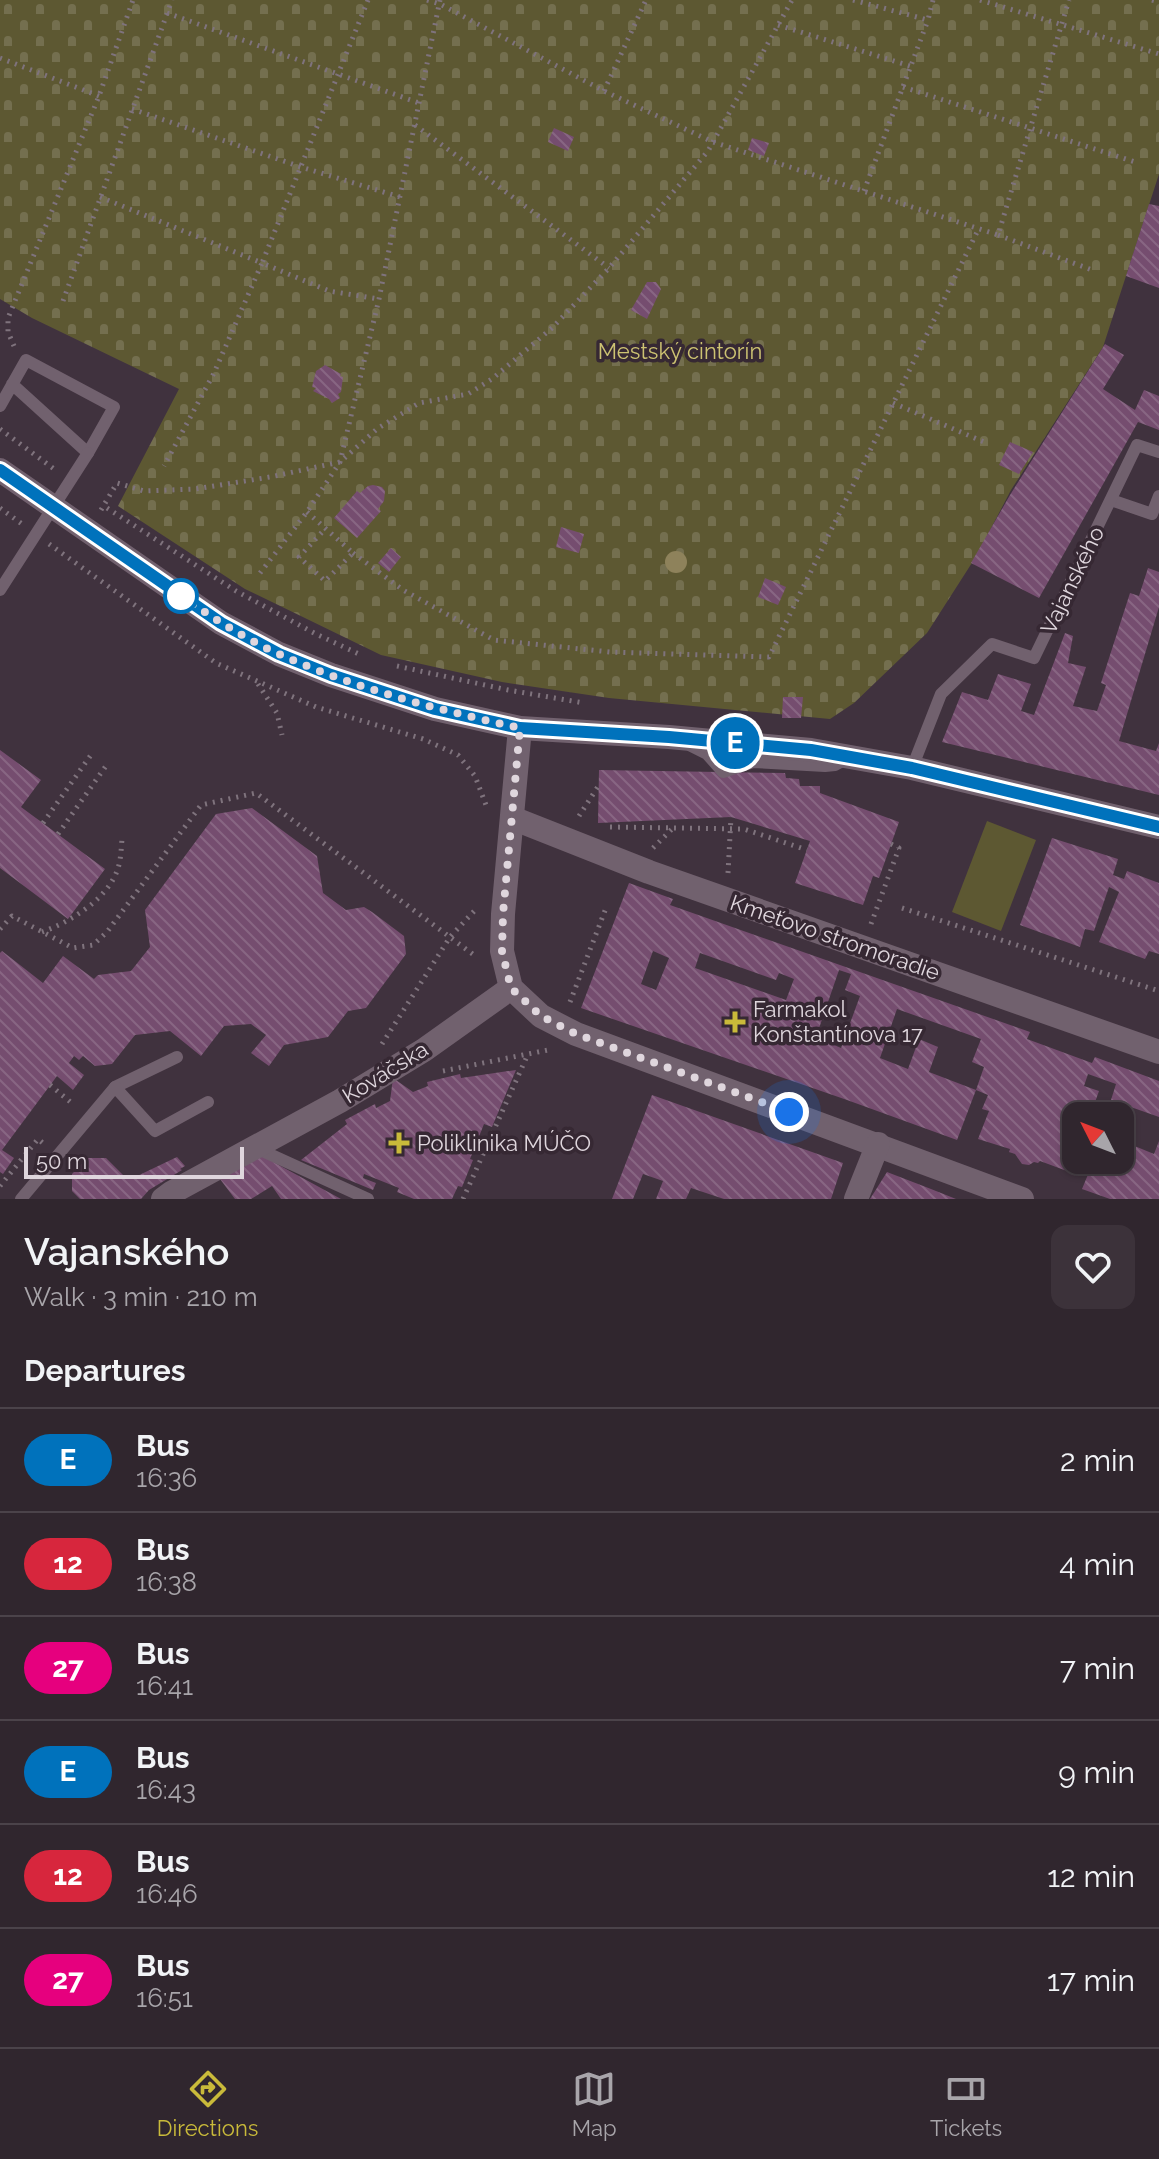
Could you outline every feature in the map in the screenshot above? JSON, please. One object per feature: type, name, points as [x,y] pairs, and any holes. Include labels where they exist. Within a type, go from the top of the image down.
[{"type":"street","points":[[0,470],[221,623],[279,654],[331,675],[435,709],[520,728],[669,737],[850,756],[1159,827]]},
{"type":"street","points":[[520,728],[503,914],[502,951],[511,988],[541,1016],[576,1034],[1022,1199]]},
{"type":"street","name":"Kmeťovo stromoradie","points":[[512,818],[649,872],[1159,1052]]},
{"type":"street","name":"Kováčska","points":[[163,1199],[340,1101],[424,1050],[511,988]]},
{"type":"street","points":[[856,1199],[878,1144]]},
{"type":"lane","points":[[0,406],[26,360],[114,407],[0,590]]},
{"type":"lane","points":[[12,384],[88,453]]},
{"type":"lane","name":"Vajanského","points":[[912,768],[941,694],[992,644],[1034,658],[1137,445],[1159,452]]},
{"type":"lane","name":"Vajanského","points":[[1111,500],[1152,514],[1159,496]]},
{"type":"lane","points":[[21,1199],[115,1087],[177,1057]]},
{"type":"lane","points":[[115,1087],[155,1131],[208,1102]]},
{"type":"lane","points":[[254,1146],[368,1199]]},
{"type":"path","points":[[26,360],[11,341],[8,318],[99,96],[133,0]]},
{"type":"path","points":[[63,301],[172,0]]},
{"type":"path","points":[[164,466],[214,373],[368,0]]},
{"type":"path","points":[[427,0],[440,2],[604,91],[713,142],[979,228],[1092,270]]},
{"type":"path","points":[[604,91],[646,0]]},
{"type":"path","points":[[260,573],[307,512],[340,462],[377,429],[419,403],[468,394],[492,379],[552,328],[609,268],[708,151],[792,0]]},
{"type":"path","points":[[853,0],[928,20]]},
{"type":"path","points":[[864,191],[933,0]]},
{"type":"path","points":[[980,0],[1159,54]]},
{"type":"path","points":[[998,235],[1069,0]]},
{"type":"path","points":[[1152,0],[1159,2]]},
{"type":"path","points":[[340,462],[379,299],[440,2]]},
{"type":"path","points":[[167,13],[419,103]]},
{"type":"path","points":[[778,25],[910,66]]},
{"type":"path","points":[[0,58],[99,96]]},
{"type":"path","points":[[903,87],[1135,162]]},
{"type":"path","points":[[132,109],[400,197]]},
{"type":"path","points":[[415,125],[609,268]]},
{"type":"path","points":[[100,197],[329,291],[379,299]]},
{"type":"path","points":[[307,512],[353,553],[403,590],[494,640],[610,652],[769,657],[979,228]]},
{"type":"path","points":[[893,403],[984,442]]},
{"type":"path","points":[[0,429],[104,506],[236,591],[316,634],[365,656]]},
{"type":"path","points":[[104,506],[117,483],[144,491],[195,489],[340,462]]},
{"type":"path","points":[[0,508],[216,663],[316,707],[423,739],[458,755],[475,776],[487,807]]},
{"type":"path","points":[[325,529],[299,557],[325,581],[353,553]]},
{"type":"path","points":[[391,665],[508,690],[594,704]]},
{"type":"path","points":[[258,683],[277,713],[282,735]]},
{"type":"path","points":[[43,823],[93,752]]},
{"type":"path","points":[[58,834],[108,763]]},
{"type":"path","points":[[577,819],[599,785]]},
{"type":"path","points":[[0,929],[12,916],[73,948],[93,945],[107,932],[201,805],[256,793],[474,955]]},
{"type":"path","points":[[721,897],[728,872],[731,817]]},
{"type":"path","points":[[673,828],[744,829],[807,850]]},
{"type":"path","points":[[41,932],[69,921],[105,890],[116,873],[122,839]]},
{"type":"path","points":[[862,947],[899,848],[891,844]]},
{"type":"path","points":[[382,1044],[450,937],[478,906],[477,919]]},
{"type":"path","points":[[568,1007],[606,908]]},
{"type":"path","points":[[902,908],[1159,991]]},
{"type":"path","points":[[475,944],[480,984],[490,1003]]},
{"type":"path","points":[[539,1046],[560,1057]]},
{"type":"path","points":[[439,1072],[548,1050]]},
{"type":"path","points":[[463,1199],[528,1054]]},
{"type":"path","points":[[50,1085],[88,1117]]},
{"type":"green space","name":"Mestský cintorín","points":[[0,0],[1159,0],[1159,174],[1103,347],[1011,490],[977,555],[927,633],[854,703],[830,719],[609,698],[502,682],[381,655],[245,589],[118,506],[179,389],[32,318],[0,299]]},
{"type":"green space","points":[[987,821],[1036,840],[1001,931],[952,912]]},
{"type":"building","points":[[554,128],[574,137],[568,151],[548,142]]},
{"type":"building","points":[[752,138],[769,143],[764,156],[748,150]]},
{"type":"building","points":[[1149,204],[1159,206],[1159,288],[1126,276]]},
{"type":"building","points":[[647,282],[656,282],[661,289],[647,319],[631,310]]},
{"type":"building","points":[[1105,344],[1124,355],[1103,389],[1135,410],[1144,390],[1159,396],[1159,430],[1138,422],[1039,598],[971,563]]},
{"type":"building","points":[[325,365],[343,377],[338,394],[340,398],[332,403],[313,391],[316,388],[312,387],[316,371]]},
{"type":"building","points":[[1010,442],[1033,452],[1019,474],[999,465]]},
{"type":"building","points":[[373,485],[385,491],[384,501],[378,509],[381,511],[357,538],[334,518],[357,491],[360,493]]},
{"type":"building","points":[[561,527],[584,534],[579,553],[556,547]]},
{"type":"building","points":[[391,548],[401,557],[389,572],[378,563]]},
{"type":"building","points":[[1148,568],[1159,572],[1159,607],[1119,741],[1156,751],[1159,743],[1159,795],[942,742],[962,692],[988,700],[998,674],[1031,684],[1021,711],[1034,715],[1065,633],[1073,636],[1068,663],[1086,667],[1073,706],[1097,711],[1106,685],[1101,683],[1130,593],[1139,596]]},
{"type":"building","points":[[765,578],[786,587],[778,605],[758,597]]},
{"type":"building","points":[[783,697],[803,697],[801,718],[782,718]]},
{"type":"building","points":[[0,750],[41,780],[21,807],[105,869],[68,919],[0,868]]},
{"type":"building","points":[[599,770],[785,773],[786,778],[799,779],[800,786],[820,786],[820,793],[899,822],[879,878],[873,876],[863,905],[795,883],[810,841],[731,817],[598,823]]},
{"type":"building","points":[[252,808],[317,856],[323,893],[346,910],[364,907],[372,912],[404,936],[406,954],[366,1008],[348,1011],[328,1037],[284,1045],[269,1066],[251,1053],[266,1035],[251,1024],[224,1026],[201,1056],[170,1031],[135,1035],[112,1064],[95,1066],[83,1056],[79,1060],[74,1056],[69,1063],[84,1075],[73,1090],[57,1076],[2,1150],[14,1158],[3,1174],[0,1172],[0,953],[2,951],[43,983],[63,956],[94,979],[98,975],[131,971],[150,947],[145,910],[216,814]]},
{"type":"building","points":[[1052,838],[1118,859],[1113,875],[1124,879],[1127,871],[1159,883],[1159,954],[1149,951],[1145,959],[1099,942],[1119,892],[1109,887],[1094,931],[1085,929],[1080,947],[1020,925]]},
{"type":"building","points":[[629,883],[673,899],[670,905],[1030,1032],[1027,1039],[1092,1063],[1095,1057],[1159,1081],[1159,1117],[1134,1108],[1134,1102],[1111,1100],[1116,1084],[1088,1074],[1084,1086],[1099,1091],[1095,1102],[1062,1102],[1062,1169],[1040,1161],[1022,1164],[1015,1154],[1009,1152],[1010,1149],[978,1139],[989,1111],[982,1109],[988,1095],[976,1090],[957,1140],[581,1008]],"holes":[[[653,951],[669,958],[656,990],[641,984]],[[700,953],[776,980],[779,973],[794,979],[786,1000],[695,968]],[[839,970],[851,974],[845,990],[860,996],[841,1048],[816,1037]],[[897,1009],[981,1039],[972,1062],[984,1067],[976,1090],[929,1072],[938,1047],[919,1039],[908,1069],[880,1058]]]},
{"type":"building","name":"Poliklinika MÚČO","points":[[516,1070],[492,1127],[484,1124],[462,1187],[458,1186],[452,1199],[414,1199],[397,1192],[399,1188],[364,1174],[363,1178],[376,1183],[373,1190],[301,1160],[347,1124],[345,1120],[375,1104],[376,1108],[390,1101],[393,1078],[413,1092],[428,1086],[427,1082],[460,1074],[461,1078]]},
{"type":"building","points":[[652,1095],[843,1163],[831,1199],[724,1199],[691,1188],[686,1199],[656,1199],[663,1181],[643,1174],[633,1199],[612,1199]]},
{"type":"building","points":[[1159,1141],[1159,1199],[1110,1199],[1082,1189],[1088,1174],[1134,1174],[1134,1146],[1154,1154]]},
{"type":"building","points":[[255,1152],[341,1199],[281,1199],[272,1186],[251,1199],[235,1199],[217,1175]]},
{"type":"building","points":[[177,1157],[185,1166],[182,1170],[149,1190],[141,1199],[80,1199],[72,1191],[72,1174],[87,1158],[106,1158],[126,1178],[133,1178]]},
{"type":"building","points":[[887,1172],[931,1189],[956,1199],[870,1199]]},
{"type":"bus line","name":"E","points":[[0,470],[221,623],[279,654],[331,675],[435,709],[520,728],[811,750],[912,768],[1159,827]]},
{"type":"place","name":"Farmakol Konštantínova 17","points":[[735,1022]]},
{"type":"place","name":"Poliklinika MÚČO","points":[[399,1143]]},
{"type":"route","points":[[181,596],[221,623],[279,654],[331,675],[435,709],[520,728],[503,914],[502,951],[511,988],[541,1016],[576,1034],[789,1112]]}]
